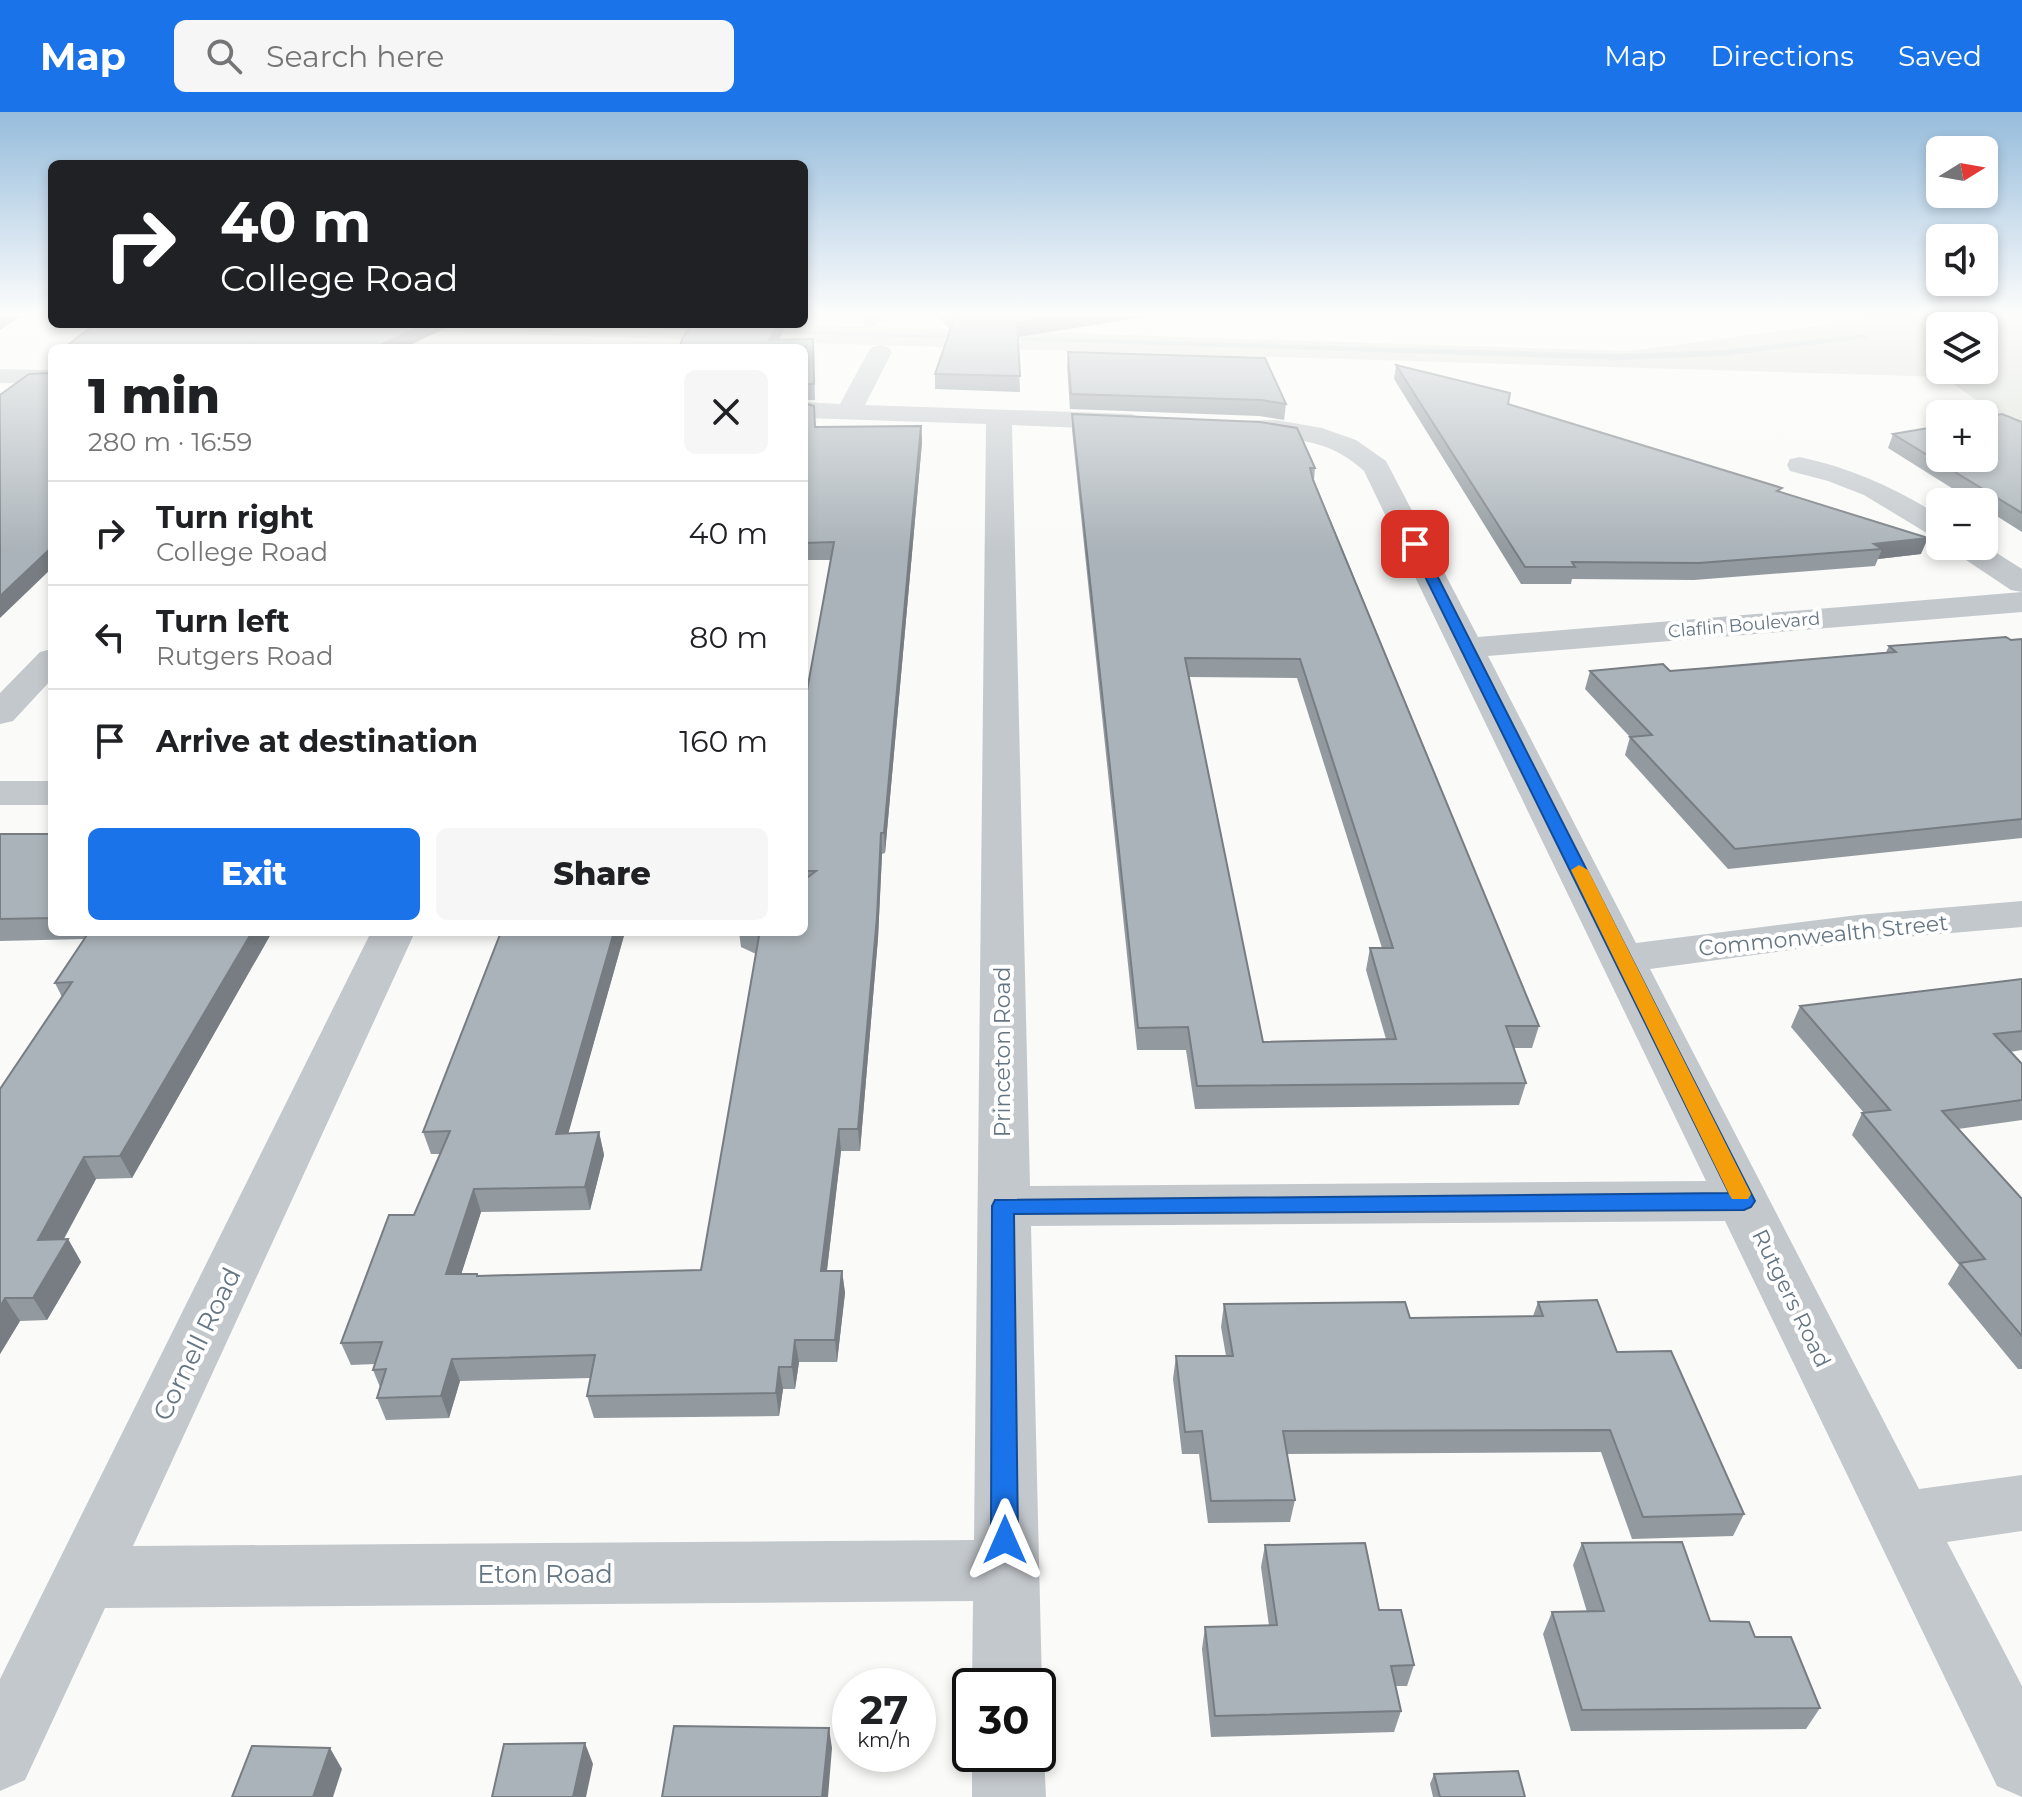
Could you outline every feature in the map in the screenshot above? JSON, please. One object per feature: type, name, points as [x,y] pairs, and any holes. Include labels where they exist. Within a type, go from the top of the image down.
[{"type":"street","points":[[849,411],[858,395]]},
{"type":"street","points":[[808,410],[1152,423]]},
{"type":"street","name":"Princeton Road","points":[[999,417],[1007,1668]]},
{"type":"street","name":"Rutgers Road","points":[[1213,425],[1316,434],[1363,453],[1376,467],[1624,958],[2022,1761]]},
{"type":"street","points":[[1800,465],[1834,472],[1859,482],[1926,521]]},
{"type":"street","points":[[1987,560],[2022,583]]},
{"type":"street","name":"Claflin Boulevard","points":[[1467,648],[2022,602]]},
{"type":"street","points":[[0,713],[48,663]]},
{"type":"street","points":[[0,793],[48,793]]},
{"type":"street","name":"Commonwealth Street","points":[[1624,958],[1858,928],[2022,914]]},
{"type":"street","name":"Cornell Road","points":[[0,1755],[391,936]]},
{"type":"street","points":[[1003,1206],[1744,1201]]},
{"type":"street","points":[[1902,1520],[2022,1503]]},
{"type":"street","name":"Eton Road","points":[[85,1577],[1005,1570]]},
{"type":"street","points":[[1008,1772],[1009,1797]]},
{"type":"shaded area","points":[[1969,395],[2022,395],[2022,433],[1998,416],[1998,400],[1976,400]]},
{"type":"building","points":[[0,395],[48,395],[48,551],[0,596]]},
{"type":"building","points":[[1091,395],[1282,395],[1286,404],[1261,400]]},
{"type":"building","points":[[1415,395],[1510,395],[1508,404],[1782,488],[1777,491],[1926,537],[1874,544],[1882,549],[1699,563],[1572,562],[1575,567],[1525,567]]},
{"type":"building","points":[[808,404],[814,406],[815,427],[921,426],[884,833],[881,833],[877,917],[858,1129],[839,1129],[821,1271],[842,1271],[835,1340],[795,1340],[792,1367],[779,1367],[776,1393],[587,1396],[595,1355],[452,1359],[441,1396],[377,1398],[386,1369],[373,1370],[382,1342],[341,1343],[389,1215],[414,1215],[450,1131],[423,1132],[499,936],[613,936],[556,1134],[599,1132],[585,1187],[474,1189],[446,1274],[477,1276],[701,1270],[759,936],[808,936],[808,877],[816,871],[808,871],[808,685],[834,542],[808,543]]},
{"type":"building","points":[[1072,414],[1260,422],[1297,428],[1315,468],[1310,468],[1313,480],[1539,1026],[1506,1026],[1526,1083],[1197,1086],[1188,1027],[1138,1028]],"holes":[[[1185,658],[1300,659],[1393,948],[1370,948],[1396,1039],[1263,1042]]]},
{"type":"building","points":[[1998,415],[2022,422],[2022,513],[1998,498],[1998,488],[1981,488],[1955,472],[1998,472]]},
{"type":"building","points":[[1926,428],[1926,454],[1893,434]]},
{"type":"building","points":[[2006,637],[2022,639],[2022,819],[1735,849],[1630,737],[1652,735],[1590,671],[1663,664],[1670,671],[1708,668],[1896,652],[1889,646]]},
{"type":"building","points":[[0,834],[48,834],[48,918],[0,919]]},
{"type":"building","points":[[86,936],[250,936],[120,1156],[84,1157],[38,1240],[68,1239],[33,1298],[5,1298],[0,1307],[0,1089],[72,982],[55,983]]},
{"type":"building","points":[[2022,979],[2022,1031],[1994,1034],[2022,1064],[2022,1100],[1942,1111],[2022,1199],[2022,1336],[1960,1263],[1985,1259],[1862,1113],[1890,1110],[1800,1006]]},
{"type":"building","points":[[1597,1300],[1617,1352],[1671,1351],[1744,1514],[1643,1517],[1610,1430],[1283,1431],[1295,1500],[1211,1501],[1202,1431],[1185,1432],[1176,1356],[1233,1356],[1224,1304],[1405,1302],[1410,1318],[1543,1316],[1538,1302]]},
{"type":"building","points":[[1682,1542],[1710,1621],[1749,1622],[1755,1637],[1791,1637],[1820,1708],[1582,1710],[1552,1612],[1604,1611],[1582,1543]]},
{"type":"building","points":[[1365,1543],[1379,1610],[1401,1610],[1414,1665],[1391,1666],[1401,1711],[1215,1716],[1205,1627],[1277,1625],[1265,1545]]},
{"type":"building","points":[[674,1726],[829,1728],[822,1797],[662,1797]]},
{"type":"building","points":[[585,1743],[573,1797],[492,1797],[504,1744]]},
{"type":"building","points":[[252,1746],[330,1748],[313,1797],[232,1797]]},
{"type":"building","points":[[1518,1771],[1525,1797],[1440,1797],[1434,1774]]},
{"type":"slow traffic","points":[[1579,870],[1740,1194]]},
{"type":"route","points":[[1005,1540],[1003,1206],[1744,1201],[1415,544]]}]
